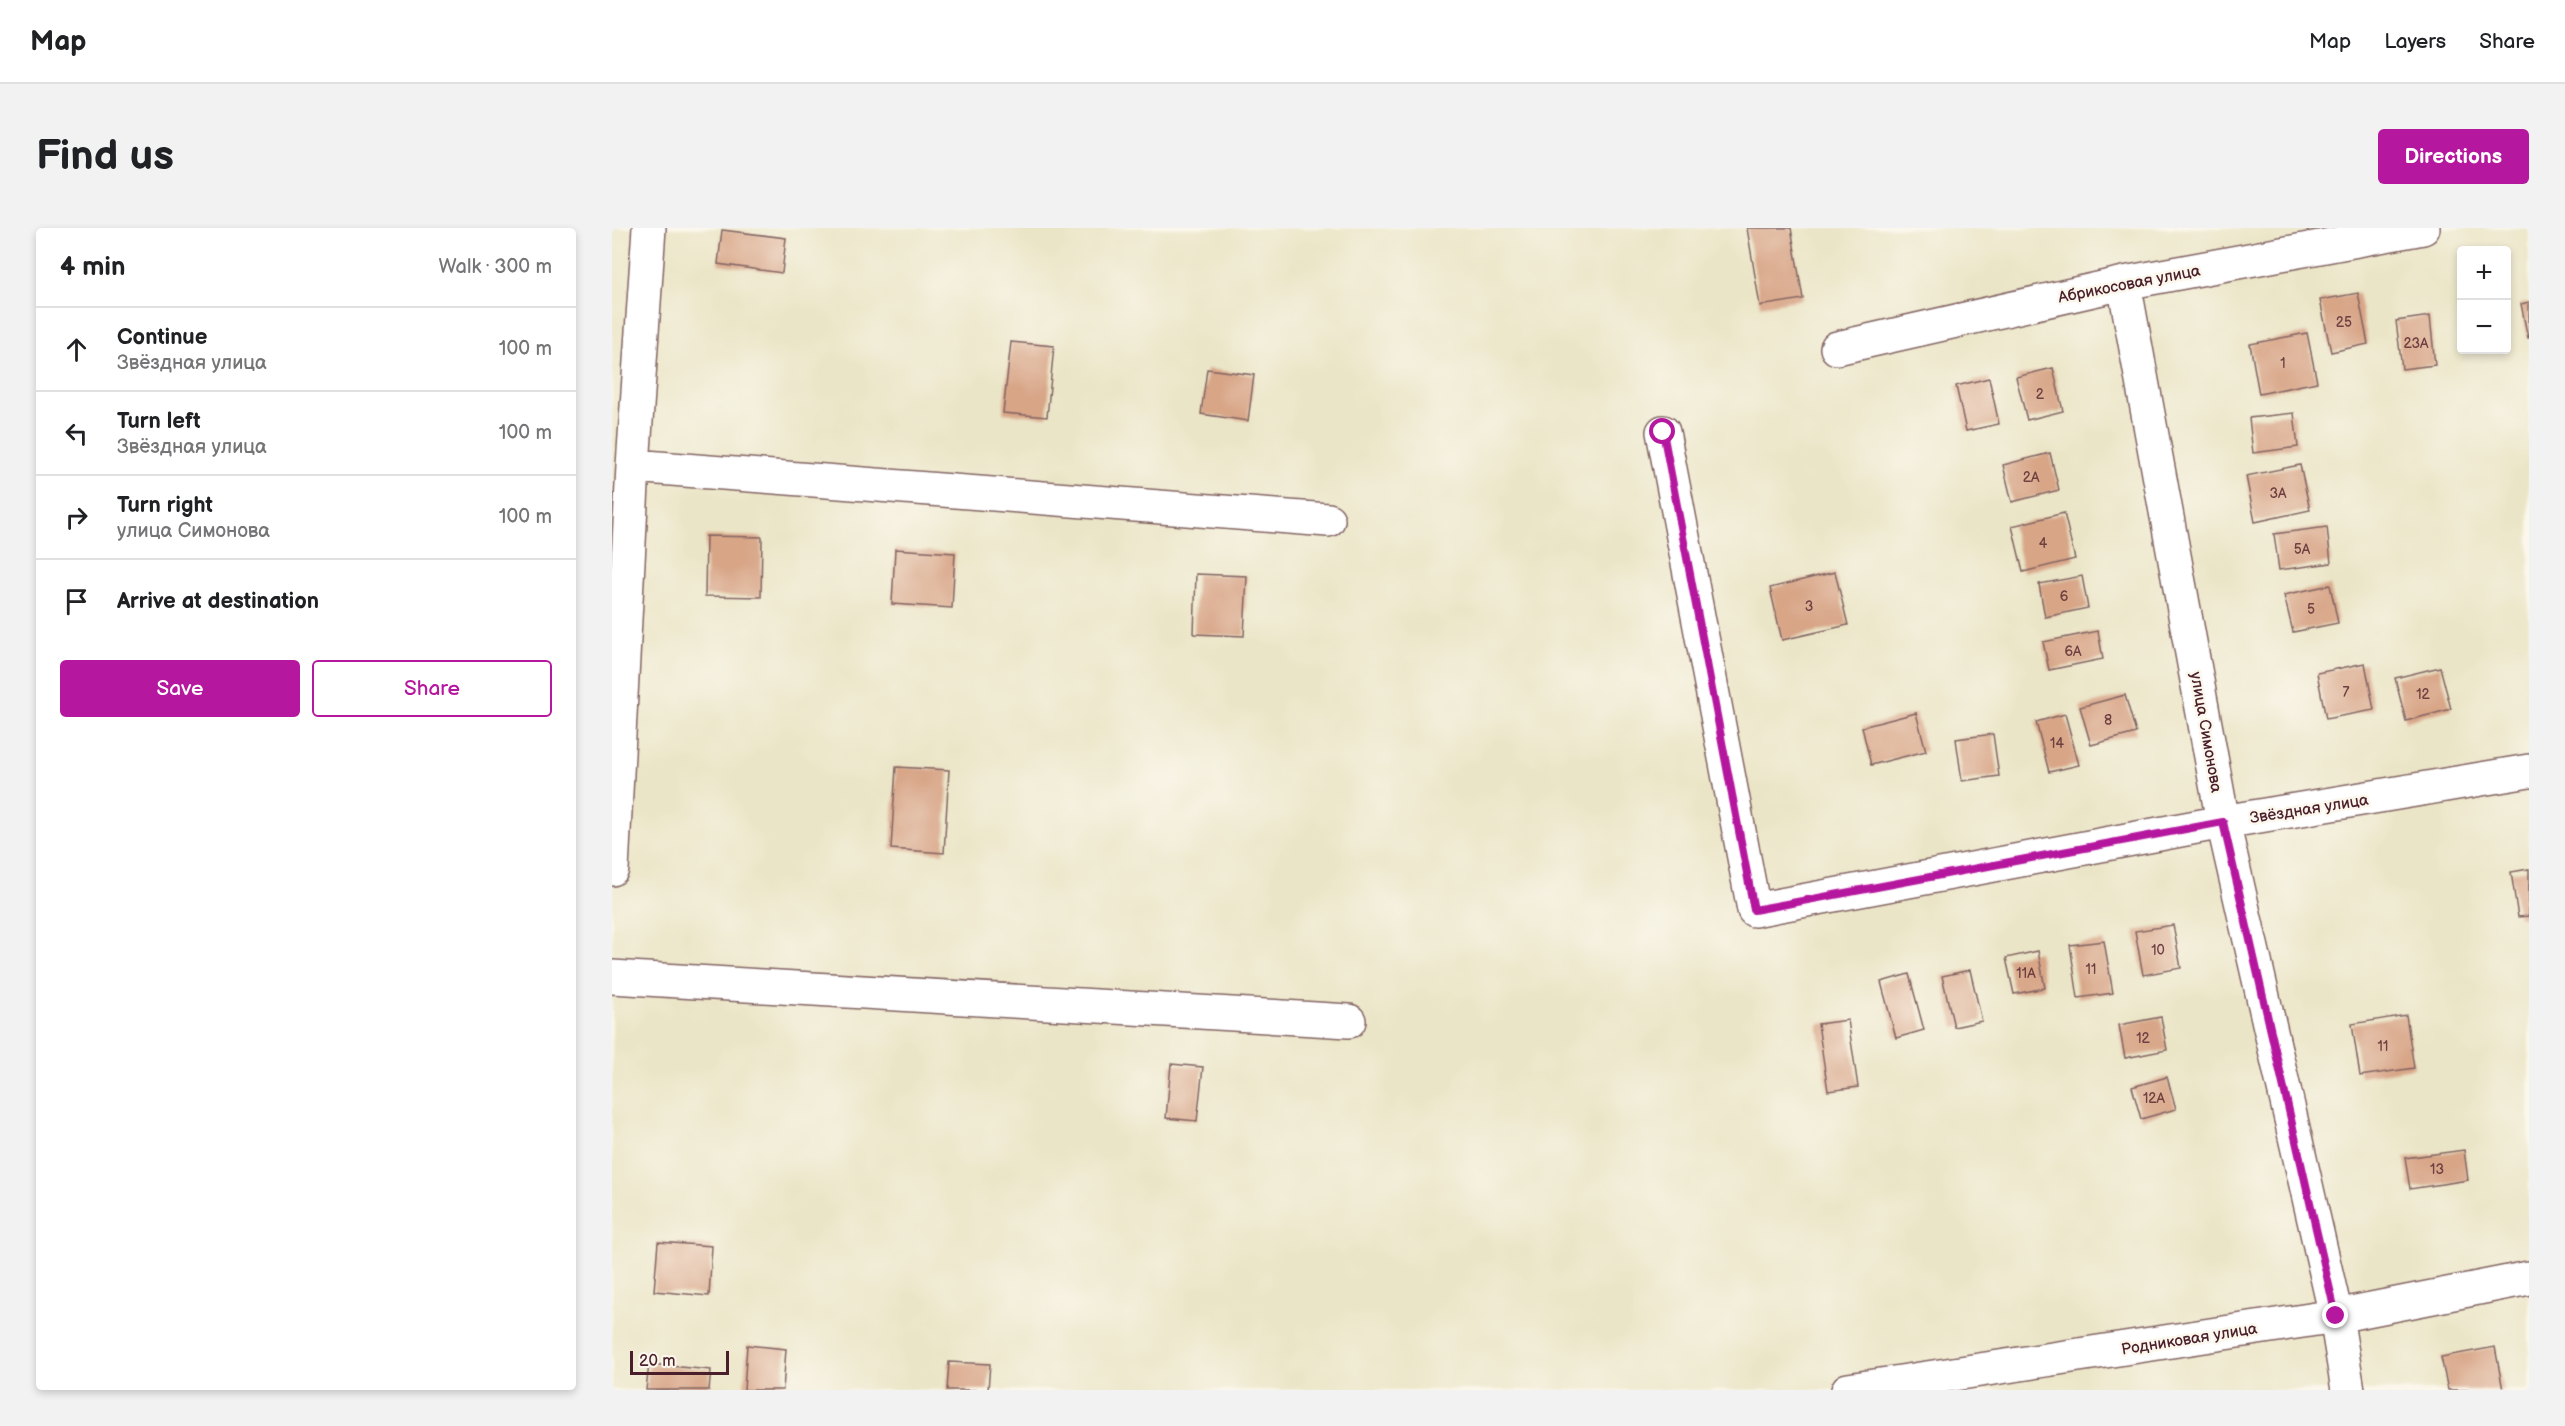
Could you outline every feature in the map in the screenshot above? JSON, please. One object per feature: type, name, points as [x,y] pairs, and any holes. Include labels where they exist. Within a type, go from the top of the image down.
[{"type":"street","points":[[612,869],[633,466],[649,228]]},
{"type":"street","name":"Абрикосовая улица","points":[[1837,348],[2124,283],[2423,228]]},
{"type":"street","name":"улица Симонова","points":[[2124,283],[2223,822],[2336,1316],[2348,1390]]},
{"type":"street","name":"Звёздная улица","points":[[1663,432],[1754,910],[2223,822],[2529,771]]},
{"type":"street","points":[[633,466],[1328,520]]},
{"type":"street","points":[[612,977],[1349,1021]]},
{"type":"street","name":"Родниковая улица","points":[[1848,1390],[2336,1316],[2529,1278]]},
{"type":"building","points":[[1747,228],[1791,228],[1803,299],[1760,306]]},
{"type":"building","points":[[722,230],[786,238],[782,273],[718,264]]},
{"type":"building","points":[[2358,293],[2368,344],[2331,352],[2320,300]]},
{"type":"building","points":[[2529,302],[2529,338],[2528,338],[2521,304]]},
{"type":"building","points":[[2430,316],[2435,365],[2402,369],[2396,321]]},
{"type":"building","points":[[2307,333],[2317,382],[2259,394],[2250,344]]},
{"type":"building","points":[[1011,342],[1054,346],[1047,417],[1003,413]]},
{"type":"building","points":[[2053,368],[2063,411],[2027,420],[2016,377]]},
{"type":"building","points":[[1207,369],[1254,375],[1248,421],[1201,414]]},
{"type":"building","points":[[1989,378],[1999,424],[1966,431],[1956,386]]},
{"type":"building","points":[[2294,413],[2298,447],[2253,453],[2249,418]]},
{"type":"building","points":[[2050,453],[2059,490],[2012,502],[2003,465]]},
{"type":"building","points":[[2300,465],[2310,510],[2255,522],[2246,476]]},
{"type":"building","points":[[2064,513],[2075,559],[2023,572],[2012,526]]},
{"type":"building","points":[[2327,527],[2331,563],[2279,570],[2274,534]]},
{"type":"building","points":[[706,536],[762,537],[761,597],[705,596]]},
{"type":"building","points":[[895,549],[955,553],[952,608],[892,604]]},
{"type":"building","points":[[1835,572],[1848,625],[1782,640],[1770,588]]},
{"type":"building","points":[[1196,574],[1247,576],[1244,636],[1194,634]]},
{"type":"building","points":[[2082,576],[2088,608],[2045,617],[2039,584]]},
{"type":"building","points":[[2330,585],[2338,623],[2293,632],[2284,595]]},
{"type":"building","points":[[2098,631],[2103,659],[2049,670],[2043,642]]},
{"type":"building","points":[[2365,663],[2374,710],[2326,719],[2317,673]]},
{"type":"building","points":[[2440,667],[2451,709],[2406,721],[2395,678]]},
{"type":"building","points":[[2125,695],[2136,733],[2091,745],[2080,707]]},
{"type":"building","points":[[1916,713],[1926,751],[1871,765],[1862,727]]},
{"type":"building","points":[[2065,714],[2079,765],[2049,772],[2036,722]]},
{"type":"building","points":[[1993,734],[1999,776],[1962,781],[1956,739]]},
{"type":"building","points":[[896,767],[949,770],[944,853],[891,849]]},
{"type":"building","points":[[2529,869],[2529,916],[2518,917],[2511,872]]},
{"type":"building","points":[[2173,925],[2181,968],[2143,975],[2135,931]]},
{"type":"building","points":[[2104,941],[2113,993],[2078,998],[2070,945]]},
{"type":"building","points":[[2038,951],[2045,988],[2014,994],[2006,958]]},
{"type":"building","points":[[1970,970],[1982,1021],[1954,1027],[1942,976]]},
{"type":"building","points":[[1909,974],[1924,1030],[1896,1038],[1881,982]]},
{"type":"building","points":[[2406,1015],[2414,1068],[2360,1076],[2352,1024]]},
{"type":"building","points":[[2161,1017],[2167,1050],[2125,1058],[2119,1025]]},
{"type":"building","points":[[1848,1020],[1858,1087],[1828,1091],[1818,1024]]},
{"type":"building","points":[[1171,1064],[1203,1067],[1197,1121],[1166,1118]]},
{"type":"building","points":[[2167,1077],[2176,1109],[2141,1119],[2132,1087]]},
{"type":"building","points":[[2464,1150],[2468,1180],[2410,1189],[2405,1158]]},
{"type":"building","points":[[658,1242],[712,1246],[709,1296],[654,1291]]},
{"type":"building","points":[[747,1345],[786,1349],[783,1390],[744,1390]]},
{"type":"building","points":[[2495,1347],[2503,1390],[2448,1390],[2441,1357]]},
{"type":"building","points":[[949,1362],[990,1364],[988,1390],[947,1390]]},
{"type":"building","points":[[649,1364],[711,1370],[709,1390],[646,1390]]},
{"type":"route","points":[[1663,432],[1754,910],[2223,822],[2336,1316]]}]
